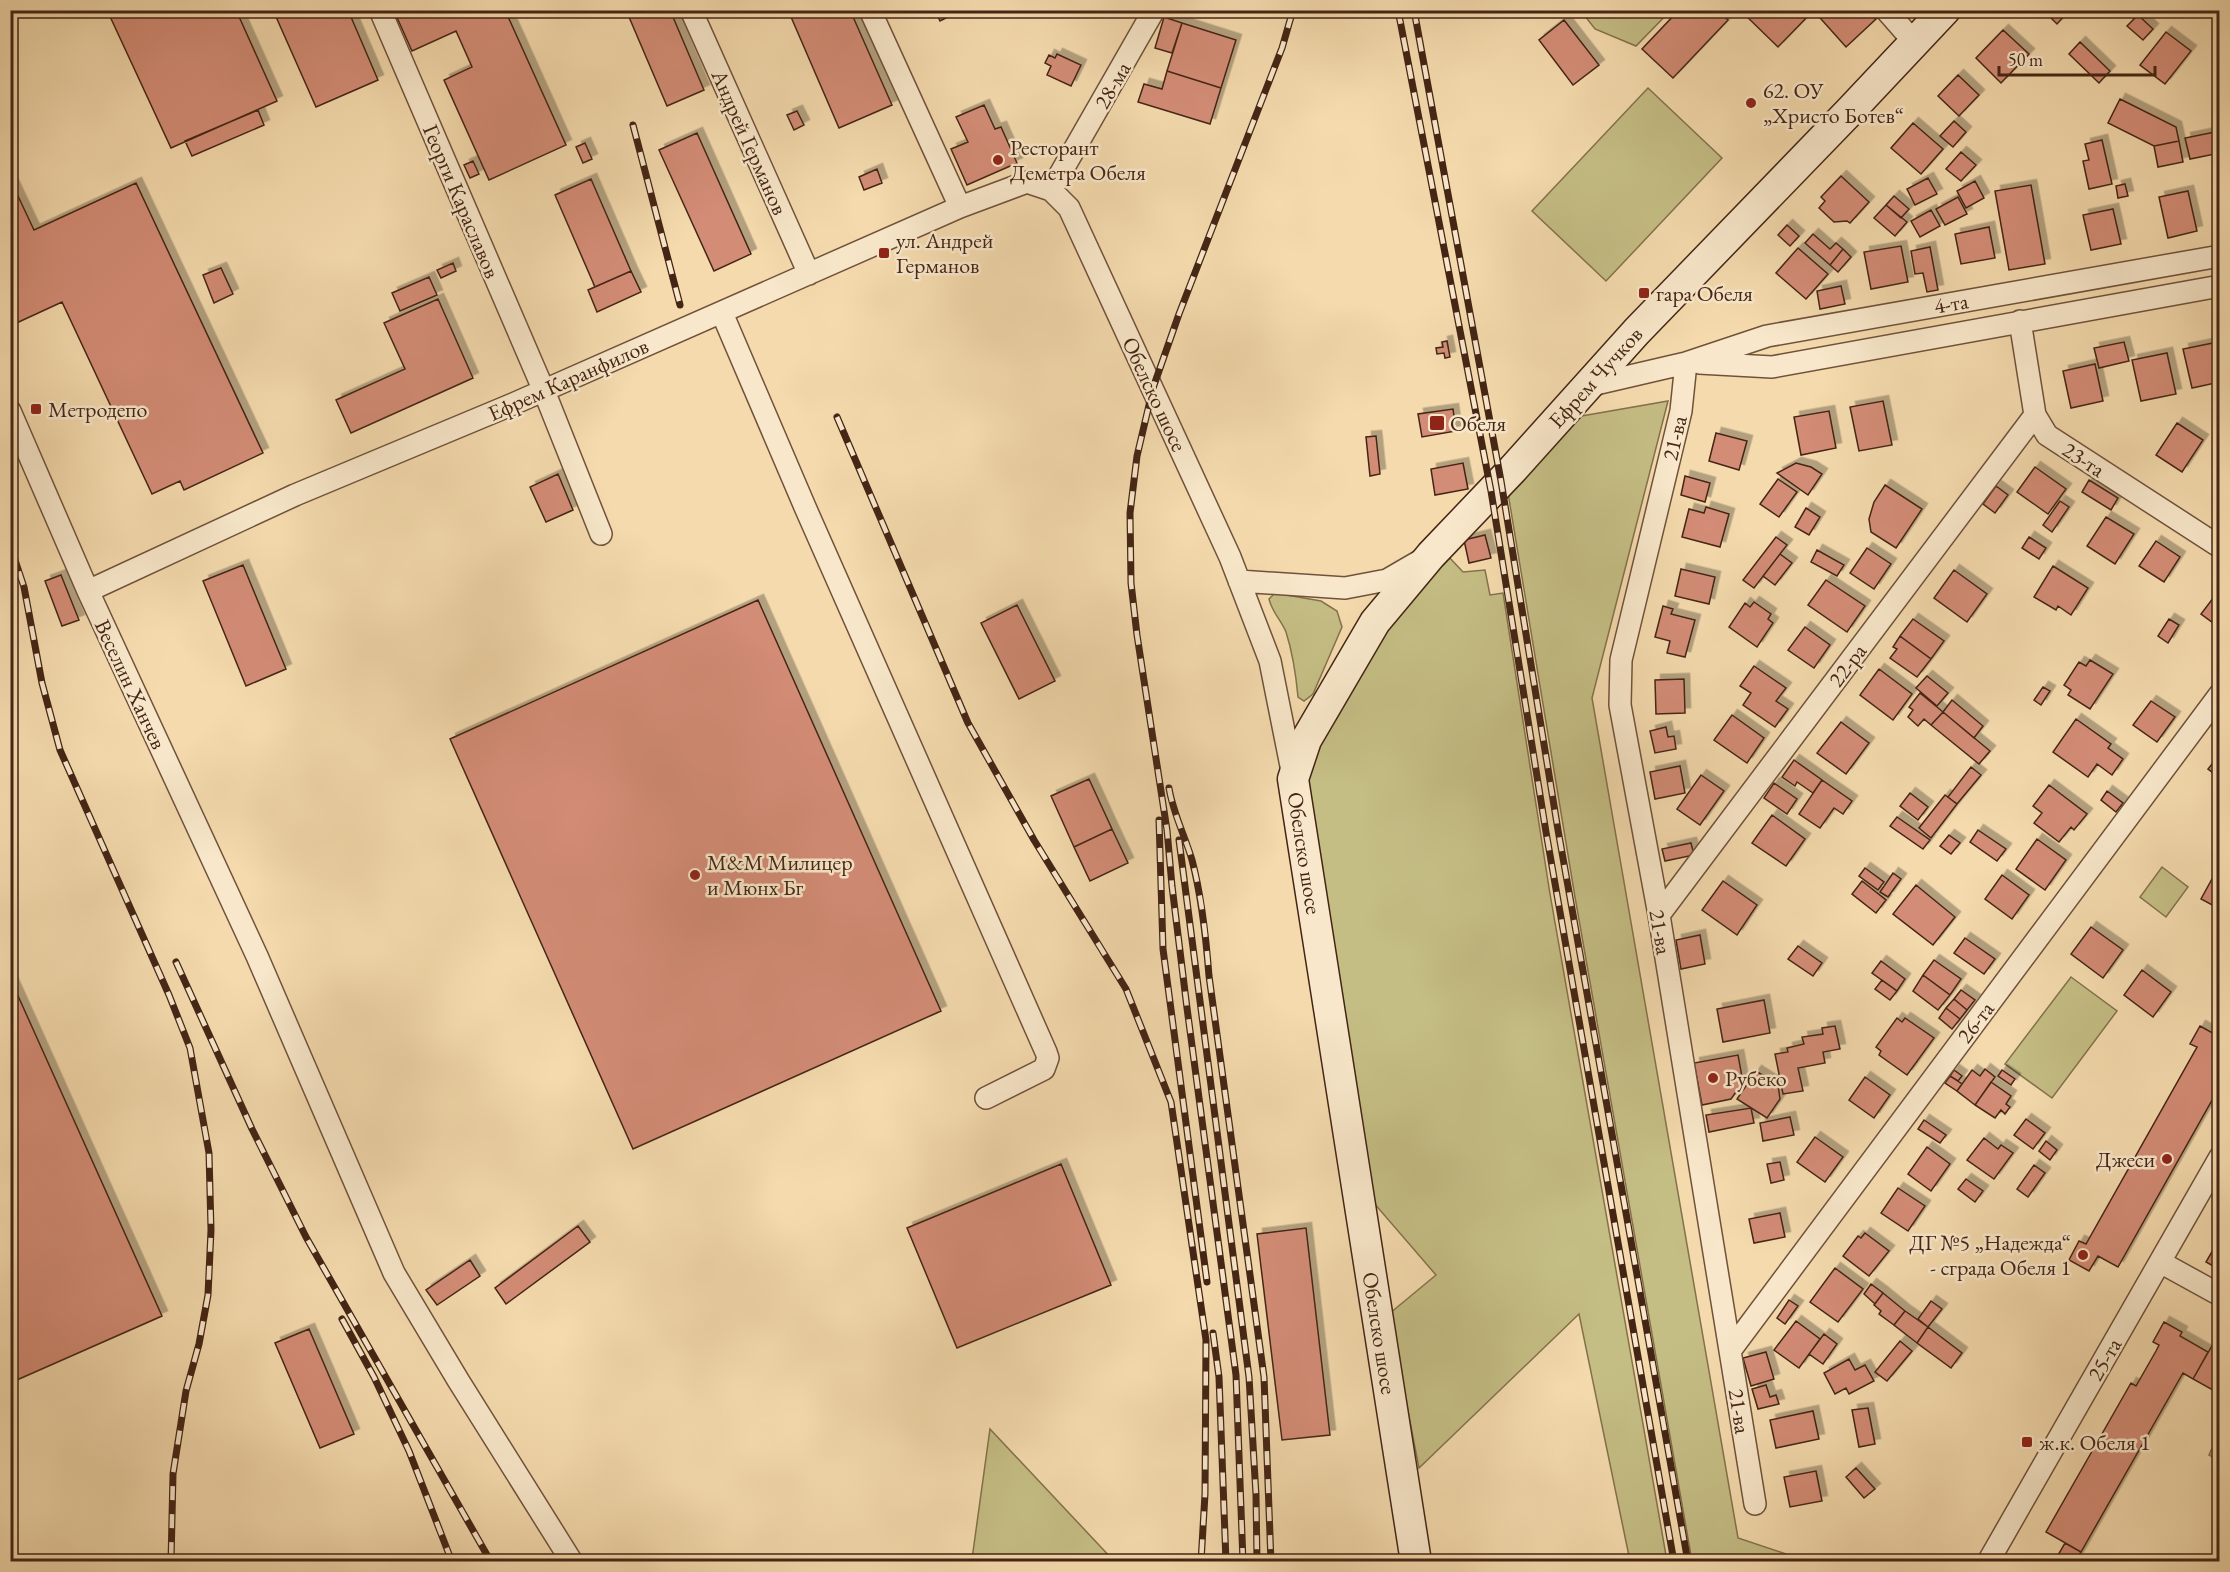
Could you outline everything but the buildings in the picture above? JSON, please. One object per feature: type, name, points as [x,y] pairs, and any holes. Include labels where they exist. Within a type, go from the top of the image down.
[{"type":"street","name":"Георги Караславов","points":[[380,10],[544,391],[601,534]]},
{"type":"street","name":"Андрей Германов","points":[[691,10],[809,274]]},
{"type":"street","points":[[870,10],[960,207]]},
{"type":"street","name":"28-ма","points":[[1051,190],[1154,10]]},
{"type":"street","points":[[1886,10],[1915,43]]},
{"type":"street","name":"Ефрем Чучков","points":[[1293,778],[1306,740],[1376,622],[1431,555],[1513,469],[1636,331],[1945,10]]},
{"type":"street","name":"Ефрем Каранфилов","points":[[88,591],[296,495],[544,391],[960,207],[1027,182],[1051,190]]},
{"type":"street","name":"Обелско шосе","points":[[1051,190],[1069,208],[1230,557],[1270,661],[1293,778],[1416,1562]]},
{"type":"street","name":"4-та","points":[[1587,386],[1686,363],[1767,336],[2220,256]]},
{"type":"street","name":"4-та","points":[[1686,363],[1772,367],[2220,286]]},
{"type":"street","points":[[722,313],[805,507],[1046,1052],[1048,1058],[1044,1069],[986,1098]]},
{"type":"street","name":"23-та","points":[[2019,321],[2035,415],[2047,435],[2220,547]]},
{"type":"street","name":"21-ва","points":[[1686,363],[1681,411],[1622,660],[1620,705],[1659,915],[1755,1504]]},
{"type":"street","name":"Веселин Ханчев","points":[[10,411],[88,591],[257,956],[394,1273],[572,1562]]},
{"type":"street","name":"22-ра","points":[[1659,915],[2035,415]]},
{"type":"street","points":[[1239,581],[1345,588],[1387,580],[1431,555]]},
{"type":"street","name":"26-та","points":[[1730,1351],[2220,694]]},
{"type":"street","name":"25-та","points":[[1988,1562],[2220,1156]]},
{"type":"street","points":[[2160,1262],[2220,1295]]},
{"type":"shaded area","points":[[1581,11],[1670,11],[1636,46],[1595,29]]},
{"type":"shaded area","points":[[1648,88],[1722,158],[1606,281],[1532,211]]},
{"type":"shaded area","points":[[1668,401],[1592,698],[1738,1538],[1807,1561],[1692,1561],[1575,897],[1508,493],[1576,417]]},
{"type":"shaded area","points":[[1448,556],[1463,572],[1485,570],[1490,595],[1503,593],[1550,894],[1667,1561],[1630,1561],[1579,1314],[1419,1468],[1389,1314],[1436,1275],[1373,1202],[1308,776],[1318,735],[1397,609]]},
{"type":"shaded area","points":[[1275,593],[1321,601],[1337,611],[1342,627],[1313,694],[1304,701],[1298,697],[1291,648],[1286,632],[1269,599]]},
{"type":"shaded area","points":[[2162,867],[2188,887],[2166,917],[2140,897]]},
{"type":"shaded area","points":[[2071,977],[2117,1011],[2052,1098],[2005,1064]]},
{"type":"shaded area","points":[[990,1429],[1114,1561],[966,1561],[972,1559]]},
{"type":"shaded area","points":[[2219,1433],[2219,1461],[2209,1455]]},
{"type":"railway","points":[[1243,1562],[1236,1375],[1187,1008],[1167,830],[1137,635],[1131,583],[1130,513],[1137,456],[1153,388],[1179,314],[1282,48],[1293,10]]},
{"type":"railway","points":[[1398,10],[1491,491],[1546,832],[1674,1562]]},
{"type":"railway","points":[[1414,10],[1501,481],[1558,830],[1688,1562]]},
{"type":"railway","points":[[633,125],[680,305]]},
{"type":"railway","points":[[837,417],[968,723],[1034,840],[1126,989],[1171,1102],[1206,1340],[1205,1494],[1201,1562]]},
{"type":"railway","points":[[10,545],[24,587],[42,683],[60,750],[169,995],[190,1048],[209,1153],[211,1230],[208,1295],[199,1344],[186,1391],[173,1474],[171,1562]]},
{"type":"railway","points":[[1169,788],[1192,860],[1201,903],[1264,1377],[1271,1562]]},
{"type":"railway","points":[[1159,820],[1163,949],[1207,1282]]},
{"type":"railway","points":[[1179,840],[1249,1377],[1256,1495],[1257,1562]]},
{"type":"railway","points":[[176,962],[252,1129],[306,1237],[491,1562]]},
{"type":"railway","points":[[342,1319],[374,1377],[409,1451],[452,1562]]},
{"type":"railway","points":[[1213,1333],[1219,1377],[1226,1562]]},
{"type":"place","name":"62. ОУ „Христо Ботев“","points":[[1751,103]]},
{"type":"place","name":"Ресторант Деметра Обеля","points":[[998,160]]},
{"type":"place","name":"ул. Андрей Германов","points":[[884,253]]},
{"type":"place","name":"гара Обеля","points":[[1644,293]]},
{"type":"place","name":"Метродепо","points":[[36,409]]},
{"type":"place","name":"Обеля","points":[[1437,423]]},
{"type":"place","name":"М&M Mилицер и Мюнх Бг","points":[[695,875]]},
{"type":"place","name":"Рубеко","points":[[1713,1078]]},
{"type":"place","name":"Джеси","points":[[2167,1159]]},
{"type":"place","name":"ДГ №5 „Надежда“ - сграда Обеля 1","points":[[2083,1255]]},
{"type":"place","name":"ж.к. Обеля 1","points":[[2027,1442]]}]
